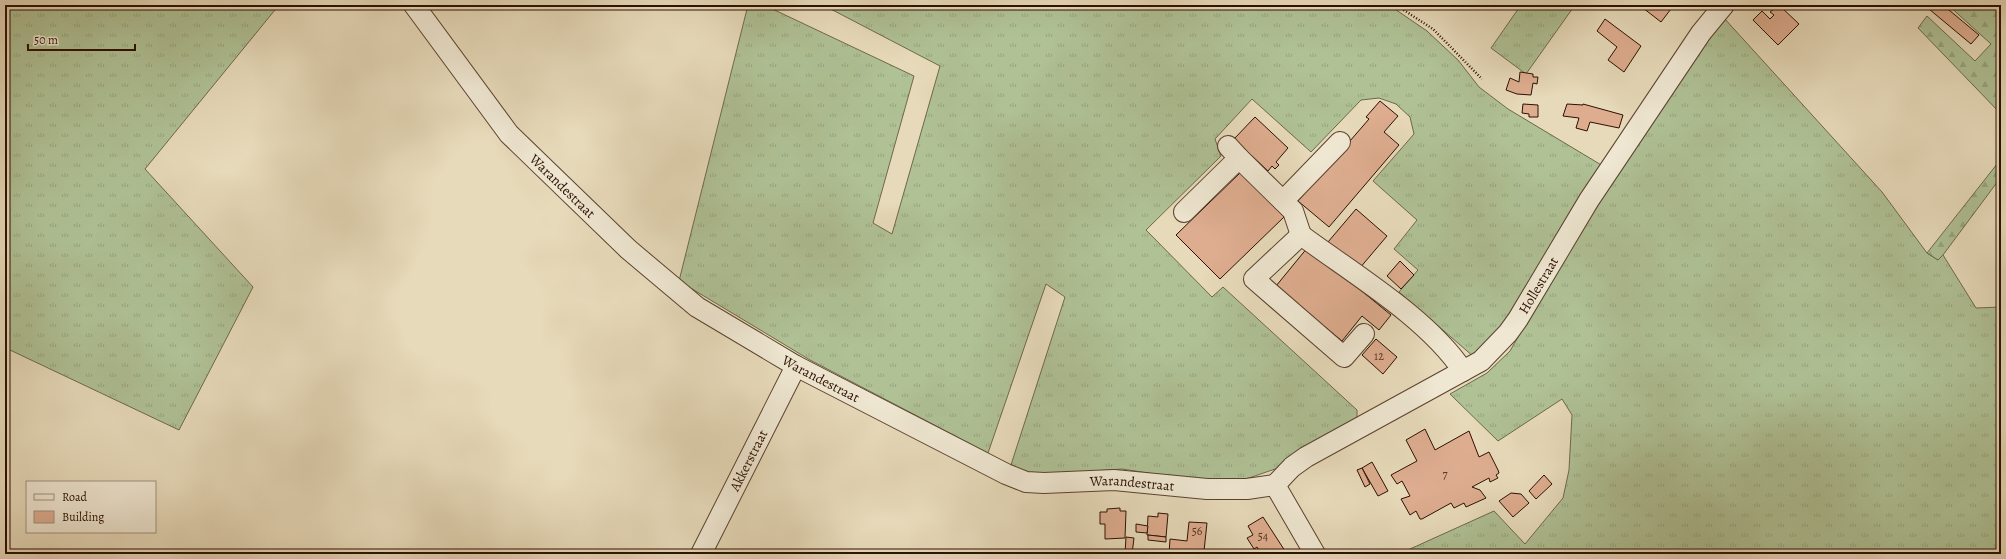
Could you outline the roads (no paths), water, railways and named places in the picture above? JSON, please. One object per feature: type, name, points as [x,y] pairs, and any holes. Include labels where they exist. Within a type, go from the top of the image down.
[{"type":"street","name":"Warandestraat","points":[[414,5],[509,134],[560,185],[628,249],[697,307],[796,366],[1006,474],[1026,482],[1044,483],[1114,480],[1207,489],[1247,489],[1275,485]]},
{"type":"street","name":"Hollestraat","points":[[1275,485],[1292,467],[1306,457],[1481,361],[1508,333],[1589,200],[1701,33],[1724,5]]},
{"type":"street","points":[[1283,201],[1340,142]]},
{"type":"street","points":[[1184,212],[1233,152],[1293,212],[1301,235],[1388,298],[1435,336],[1453,355],[1463,371]]},
{"type":"street","points":[[1301,235],[1254,279],[1344,357],[1364,334]]},
{"type":"street","name":"Akkerstraat","points":[[701,554],[796,366]]},
{"type":"street","points":[[1275,485],[1315,554]]}]
